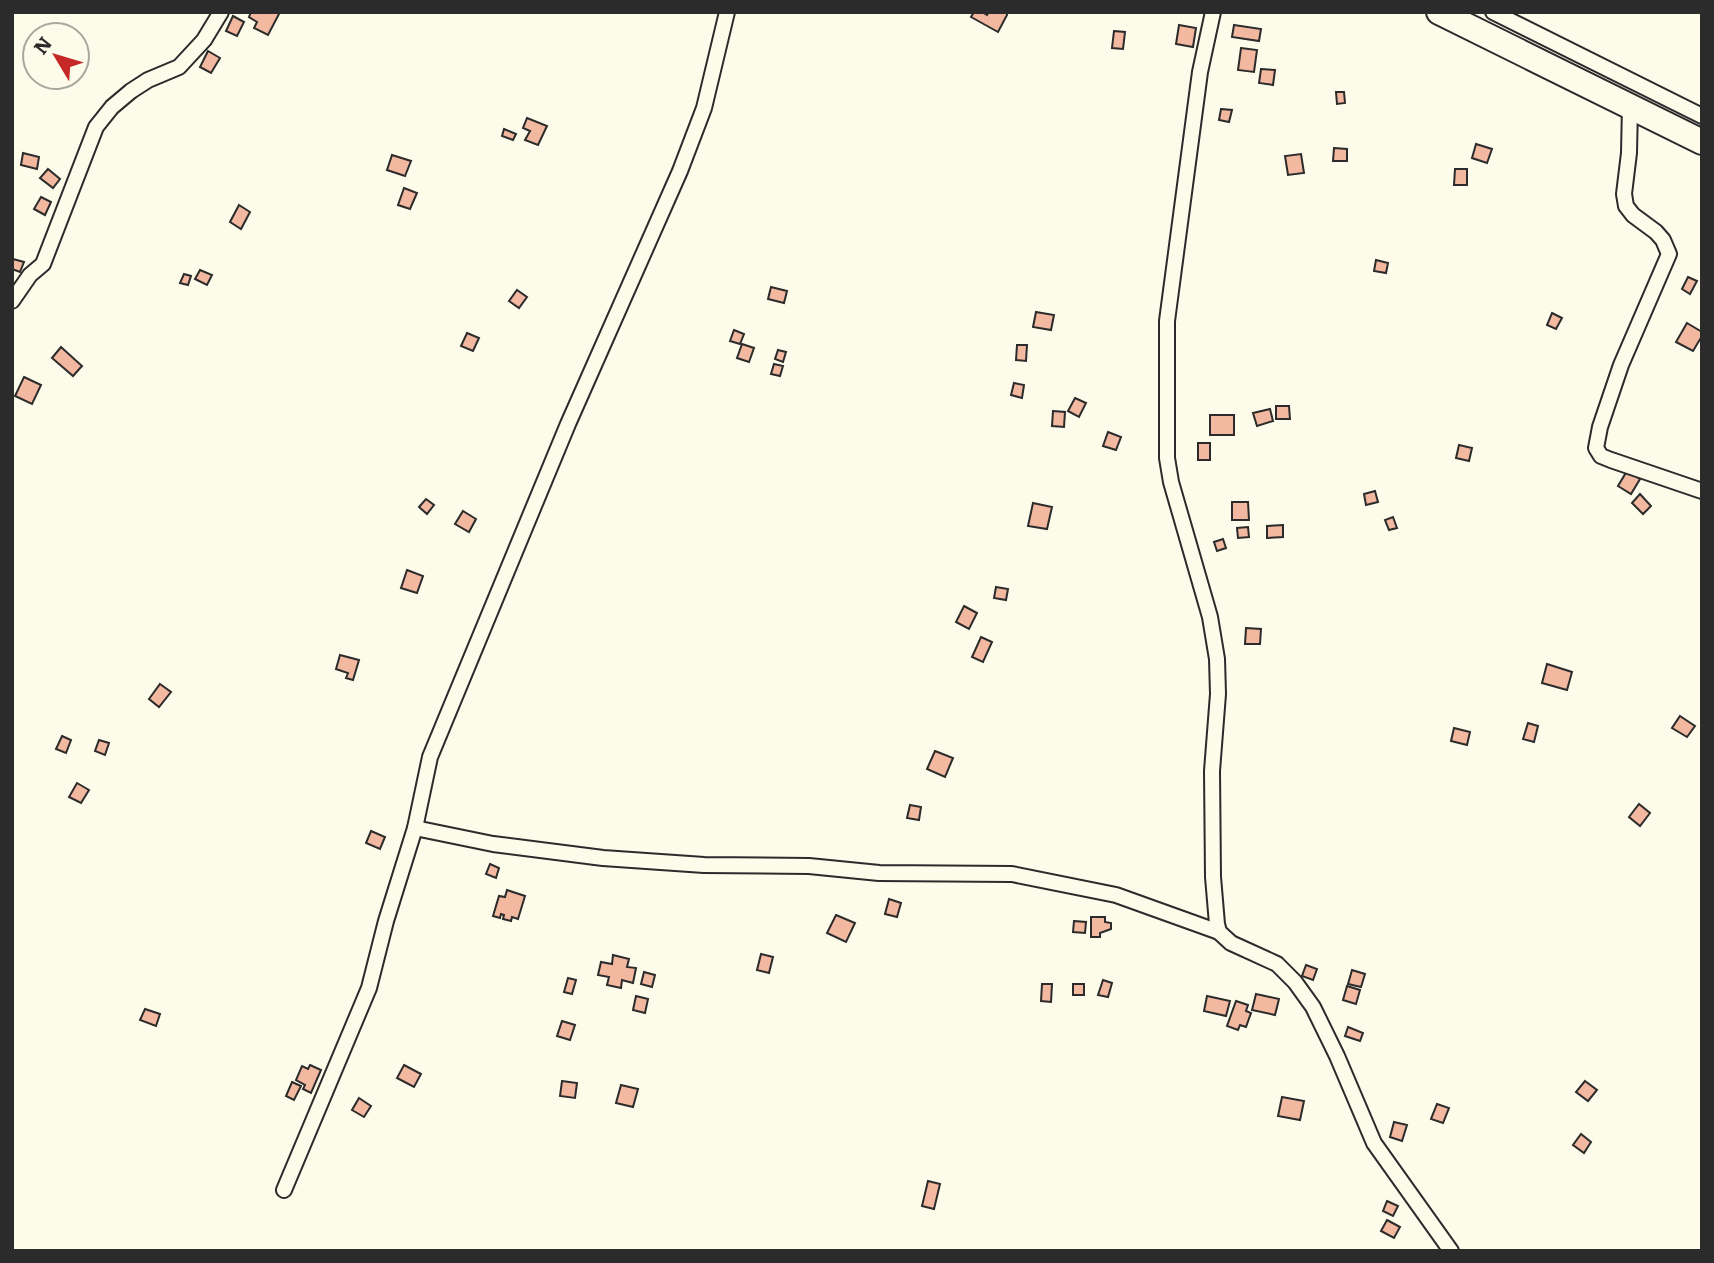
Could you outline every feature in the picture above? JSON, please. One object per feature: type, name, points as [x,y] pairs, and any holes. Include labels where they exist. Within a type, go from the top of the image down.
[{"type":"highway","points":[[1438,12],[1702,142]]},
{"type":"street","points":[[12,300],[30,275],[43,264],[96,127],[112,107],[131,91],[148,80],[179,67],[204,40],[221,12]]},
{"type":"street","points":[[284,1190],[369,988],[386,921],[415,828],[430,757],[568,424],[680,171],[704,108],[727,12]]},
{"type":"street","points":[[1213,12],[1200,72],[1167,321],[1167,458],[1171,482],[1210,617],[1217,659],[1212,841],[1214,897],[1220,932]]},
{"type":"street","points":[[1493,12],[1702,116]]},
{"type":"street","points":[[1630,106],[1629,153],[1624,194],[1626,206],[1633,215],[1656,232],[1669,254],[1621,365],[1600,427],[1596,448],[1605,458],[1702,491]]},
{"type":"street","points":[[415,828],[493,844],[603,858],[704,865],[809,866],[880,873],[1012,874],[1116,895],[1220,932],[1231,943],[1277,964],[1295,982],[1313,1007],[1374,1143],[1451,1251]]},
{"type":"building","points":[[251,12],[280,12],[268,35],[254,28],[257,22],[249,17]]},
{"type":"building","points":[[974,12],[987,15],[989,12],[1007,12],[1007,15],[998,32],[971,17]]},
{"type":"building","points":[[233,16],[244,22],[237,36],[226,31]]},
{"type":"building","points":[[1179,25],[1196,28],[1193,47],[1176,44]]},
{"type":"building","points":[[1234,25],[1261,29],[1259,41],[1232,37]]},
{"type":"building","points":[[1114,31],[1125,32],[1123,49],[1112,48]]},
{"type":"building","points":[[1241,48],[1257,50],[1254,72],[1238,70]]},
{"type":"building","points":[[208,51],[220,58],[211,73],[200,67]]},
{"type":"building","points":[[1261,69],[1275,70],[1273,85],[1259,83]]},
{"type":"building","points":[[1336,92],[1344,92],[1345,103],[1337,104]]},
{"type":"building","points":[[1221,109],[1232,110],[1229,122],[1219,120]]},
{"type":"building","points":[[527,118],[547,126],[538,145],[525,140],[530,131],[523,128]]},
{"type":"building","points":[[504,129],[516,134],[513,140],[502,136]]},
{"type":"building","points":[[1476,144],[1492,149],[1487,163],[1472,158]]},
{"type":"building","points":[[1334,148],[1347,149],[1347,161],[1333,161]]},
{"type":"building","points":[[23,153],[39,157],[37,169],[21,165]]},
{"type":"building","points":[[1301,154],[1304,173],[1288,175],[1285,156]]},
{"type":"building","points":[[392,155],[411,161],[405,176],[387,170]]},
{"type":"building","points":[[48,169],[60,179],[53,188],[40,178]]},
{"type":"building","points":[[1455,169],[1467,169],[1467,185],[1454,185]]},
{"type":"building","points":[[404,188],[417,193],[410,209],[398,205]]},
{"type":"building","points":[[41,197],[51,202],[45,215],[34,209]]},
{"type":"building","points":[[239,205],[250,212],[241,229],[230,222]]},
{"type":"building","points":[[13,259],[24,262],[20,272],[12,269]]},
{"type":"building","points":[[1376,260],[1388,263],[1386,273],[1374,271]]},
{"type":"building","points":[[200,270],[212,275],[207,285],[195,279]]},
{"type":"building","points":[[184,274],[191,276],[188,285],[180,283]]},
{"type":"building","points":[[1688,277],[1697,281],[1690,294],[1682,289]]},
{"type":"building","points":[[771,287],[787,291],[784,303],[768,299]]},
{"type":"building","points":[[517,290],[527,297],[519,308],[509,301]]},
{"type":"building","points":[[1036,312],[1054,315],[1051,330],[1033,327]]},
{"type":"building","points":[[1552,313],[1562,318],[1556,329],[1547,325]]},
{"type":"building","points":[[1687,323],[1702,332],[1693,351],[1676,342]]},
{"type":"building","points":[[734,330],[744,334],[740,344],[730,341]]},
{"type":"building","points":[[467,333],[479,338],[473,351],[461,346]]},
{"type":"building","points":[[742,344],[754,348],[749,362],[737,358]]},
{"type":"building","points":[[1017,345],[1027,345],[1026,361],[1016,360]]},
{"type":"building","points":[[61,347],[82,366],[73,376],[52,358]]},
{"type":"building","points":[[778,350],[786,352],[783,362],[775,359]]},
{"type":"building","points":[[774,364],[783,366],[780,376],[771,374]]},
{"type":"building","points":[[24,377],[41,385],[32,404],[15,396]]},
{"type":"building","points":[[1014,383],[1024,385],[1022,398],[1011,395]]},
{"type":"building","points":[[1075,398],[1086,403],[1079,417],[1068,411]]},
{"type":"building","points":[[1276,406],[1289,406],[1290,419],[1276,419]]},
{"type":"building","points":[[1270,409],[1273,421],[1257,426],[1253,413]]},
{"type":"building","points":[[1053,411],[1065,412],[1064,427],[1052,426]]},
{"type":"building","points":[[1210,415],[1234,415],[1234,435],[1210,435]]},
{"type":"building","points":[[1108,432],[1121,437],[1116,450],[1103,446]]},
{"type":"building","points":[[1198,443],[1210,443],[1210,460],[1198,460]]},
{"type":"building","points":[[1459,445],[1472,448],[1469,461],[1456,458]]},
{"type":"building","points":[[1627,471],[1640,479],[1631,494],[1618,486]]},
{"type":"building","points":[[1375,491],[1378,502],[1366,505],[1364,494]]},
{"type":"building","points":[[1640,494],[1651,506],[1643,514],[1632,503]]},
{"type":"building","points":[[426,499],[434,505],[427,514],[419,507]]},
{"type":"building","points":[[1232,502],[1248,502],[1249,520],[1232,520]]},
{"type":"building","points":[[1033,503],[1052,507],[1047,529],[1028,526]]},
{"type":"building","points":[[463,511],[476,519],[469,532],[455,524]]},
{"type":"building","points":[[1393,517],[1397,528],[1389,530],[1385,520]]},
{"type":"building","points":[[1283,525],[1283,537],[1267,538],[1267,526]]},
{"type":"building","points":[[1248,527],[1249,537],[1238,538],[1237,528]]},
{"type":"building","points":[[1223,539],[1226,548],[1217,551],[1214,542]]},
{"type":"building","points":[[407,570],[423,576],[417,593],[401,588]]},
{"type":"building","points":[[996,587],[1008,589],[1006,600],[994,598]]},
{"type":"building","points":[[964,606],[977,613],[969,629],[956,622]]},
{"type":"building","points":[[1246,628],[1261,629],[1260,644],[1245,644]]},
{"type":"building","points":[[981,637],[992,642],[983,662],[972,657]]},
{"type":"building","points":[[340,655],[359,660],[353,680],[346,678],[348,673],[336,669]]},
{"type":"building","points":[[1547,664],[1572,672],[1567,690],[1542,683]]},
{"type":"building","points":[[160,684],[171,692],[159,707],[149,699]]},
{"type":"building","points":[[1680,716],[1695,726],[1687,737],[1672,728]]},
{"type":"building","points":[[1528,723],[1538,726],[1534,742],[1523,739]]},
{"type":"building","points":[[1454,728],[1470,732],[1467,745],[1451,741]]},
{"type":"building","points":[[62,736],[71,740],[66,753],[56,749]]},
{"type":"building","points":[[99,740],[109,743],[105,755],[95,751]]},
{"type":"building","points":[[935,751],[953,758],[945,777],[927,769]]},
{"type":"building","points":[[77,783],[89,790],[81,803],[69,797]]},
{"type":"building","points":[[1639,804],[1650,813],[1640,826],[1629,817]]},
{"type":"building","points":[[910,805],[921,807],[919,820],[907,818]]},
{"type":"building","points":[[371,831],[385,837],[380,849],[366,843]]},
{"type":"building","points":[[490,864],[499,868],[496,878],[486,874]]},
{"type":"building","points":[[507,890],[525,896],[518,919],[512,917],[511,921],[503,919],[504,915],[501,914],[500,918],[493,916],[499,896],[505,897]]},
{"type":"building","points":[[889,899],[901,903],[897,917],[885,914]]},
{"type":"building","points":[[836,915],[855,923],[846,942],[827,933]]},
{"type":"building","points":[[1091,917],[1105,917],[1105,922],[1111,923],[1111,929],[1100,933],[1100,937],[1091,937]]},
{"type":"building","points":[[1074,921],[1086,922],[1085,933],[1073,932]]},
{"type":"building","points":[[761,954],[773,957],[769,973],[757,970]]},
{"type":"building","points":[[613,955],[629,959],[627,967],[636,968],[633,983],[622,980],[621,988],[607,985],[609,977],[598,975],[601,962],[612,964]]},
{"type":"building","points":[[1306,965],[1317,969],[1313,980],[1302,976]]},
{"type":"building","points":[[1352,970],[1365,974],[1361,987],[1348,984]]},
{"type":"building","points":[[644,972],[655,975],[652,987],[641,984]]},
{"type":"building","points":[[568,978],[576,980],[572,994],[564,992]]},
{"type":"building","points":[[1103,980],[1112,983],[1108,997],[1098,995]]},
{"type":"building","points":[[1042,984],[1052,984],[1051,1002],[1041,1001]]},
{"type":"building","points":[[1073,984],[1084,984],[1084,995],[1073,995]]},
{"type":"building","points":[[1347,986],[1360,990],[1356,1004],[1343,1000]]},
{"type":"building","points":[[1256,994],[1279,999],[1275,1015],[1252,1010]]},
{"type":"building","points":[[636,996],[648,999],[645,1013],[633,1010]]},
{"type":"building","points":[[1207,996],[1230,1001],[1226,1016],[1204,1011]]},
{"type":"building","points":[[1236,1001],[1248,1005],[1246,1011],[1251,1013],[1246,1027],[1240,1025],[1238,1030],[1227,1026]]},
{"type":"building","points":[[145,1009],[160,1014],[156,1026],[140,1020]]},
{"type":"building","points":[[562,1021],[575,1025],[570,1040],[557,1036]]},
{"type":"building","points":[[1348,1027],[1363,1033],[1360,1041],[1345,1036]]},
{"type":"building","points":[[310,1065],[321,1070],[311,1093],[303,1089],[305,1085],[296,1080],[302,1066],[308,1069]]},
{"type":"building","points":[[404,1065],[421,1074],[414,1087],[397,1078]]},
{"type":"building","points":[[562,1081],[577,1083],[575,1098],[560,1096]]},
{"type":"building","points":[[1585,1081],[1597,1090],[1588,1101],[1576,1092]]},
{"type":"building","points":[[292,1082],[301,1086],[294,1100],[286,1096]]},
{"type":"building","points":[[621,1085],[638,1089],[633,1107],[616,1103]]},
{"type":"building","points":[[1282,1097],[1304,1101],[1300,1120],[1278,1116]]},
{"type":"building","points":[[359,1098],[371,1106],[364,1117],[352,1110]]},
{"type":"building","points":[[1437,1104],[1449,1108],[1443,1123],[1431,1119]]},
{"type":"building","points":[[1394,1122],[1407,1125],[1402,1141],[1390,1137]]},
{"type":"building","points":[[1581,1134],[1591,1142],[1584,1153],[1573,1145]]},
{"type":"building","points":[[928,1181],[940,1184],[934,1209],[922,1206]]},
{"type":"building","points":[[1387,1201],[1398,1206],[1393,1216],[1383,1211]]},
{"type":"building","points":[[1387,1220],[1400,1227],[1394,1238],[1381,1231]]}]
